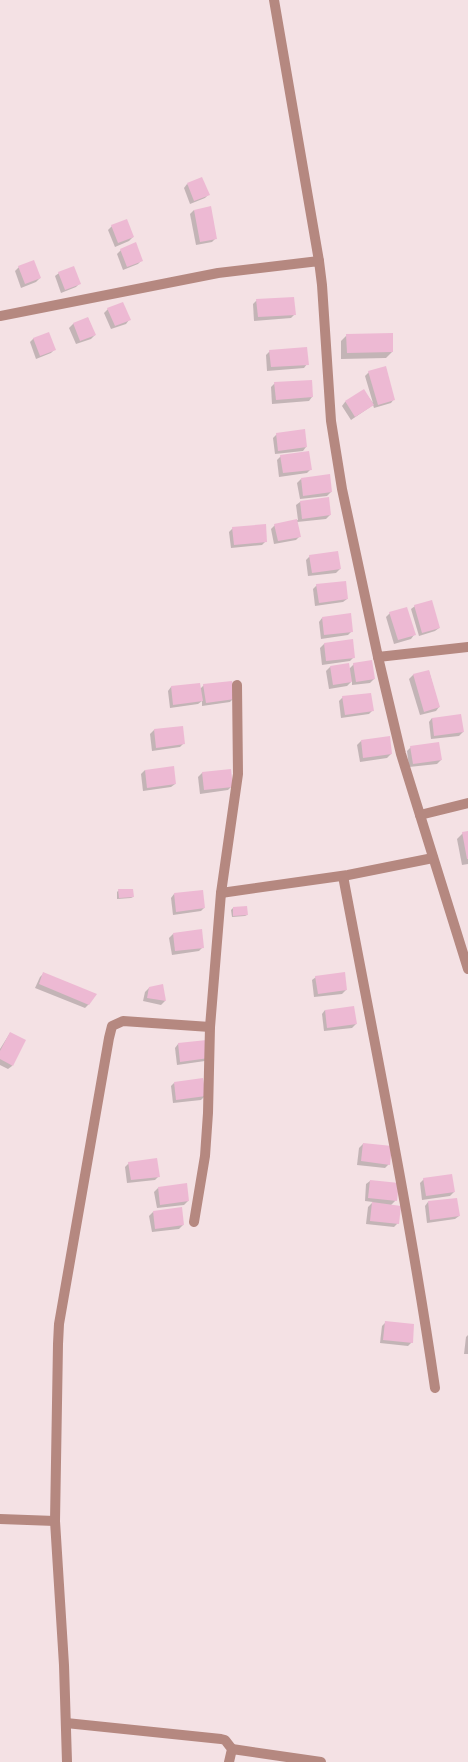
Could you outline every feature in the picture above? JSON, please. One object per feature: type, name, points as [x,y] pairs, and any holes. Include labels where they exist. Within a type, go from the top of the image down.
[{"type":"street","points":[[274,0],[319,261],[331,421],[342,489],[378,657],[401,754],[468,969]]},
{"type":"street","points":[[0,316],[218,273],[319,261]]},
{"type":"street","points":[[378,657],[468,647]]},
{"type":"street","points":[[194,1222],[205,1156],[208,1113],[210,1027],[221,893],[238,774],[237,685]]},
{"type":"street","points":[[420,815],[468,803]]},
{"type":"street","points":[[221,893],[343,876],[433,858]]},
{"type":"street","points":[[343,876],[373,1038],[397,1153],[424,1308],[435,1388]]},
{"type":"street","points":[[67,1762],[55,1521],[56,1400],[59,1324],[112,1026],[123,1021],[210,1027]]},
{"type":"street","points":[[0,1519],[55,1521]]},
{"type":"street","points":[[66,1722],[221,1738],[225,1740],[232,1749],[321,1762]]},
{"type":"street","points":[[229,1762],[232,1749]]},
{"type":"building","points":[[202,177],[210,195],[194,201],[187,183]]},
{"type":"building","points":[[211,206],[217,239],[200,242],[194,210]]},
{"type":"building","points":[[127,219],[134,237],[118,243],[111,225]]},
{"type":"building","points":[[136,242],[143,261],[127,267],[120,249]]},
{"type":"building","points":[[34,260],[41,278],[25,284],[18,266]]},
{"type":"building","points":[[74,266],[81,284],[65,290],[58,272]]},
{"type":"building","points":[[294,297],[296,315],[258,317],[256,299]]},
{"type":"building","points":[[123,302],[131,320],[115,326],[107,308]]},
{"type":"building","points":[[88,317],[96,335],[80,341],[73,323]]},
{"type":"building","points":[[49,332],[56,350],[40,356],[33,338]]},
{"type":"building","points":[[393,333],[393,352],[347,353],[346,334]]},
{"type":"building","points":[[307,347],[309,365],[271,367],[269,350]]},
{"type":"building","points":[[386,366],[395,400],[378,405],[368,371]]},
{"type":"building","points":[[312,380],[313,397],[276,400],[274,382]]},
{"type":"building","points":[[364,389],[374,405],[355,417],[345,401]]},
{"type":"building","points":[[305,429],[307,447],[278,451],[276,433]]},
{"type":"building","points":[[309,451],[312,470],[283,473],[280,455]]},
{"type":"building","points":[[330,474],[332,492],[303,496],[301,478]]},
{"type":"building","points":[[329,497],[331,515],[302,519],[300,501]]},
{"type":"building","points":[[297,519],[301,537],[278,541],[274,524]]},
{"type":"building","points":[[266,524],[267,542],[234,545],[232,527]]},
{"type":"building","points":[[338,551],[341,569],[312,573],[309,555]]},
{"type":"building","points":[[346,581],[348,599],[319,603],[316,584]]},
{"type":"building","points":[[432,600],[440,628],[422,633],[414,605]]},
{"type":"building","points":[[407,607],[416,635],[398,640],[389,612]]},
{"type":"building","points":[[351,613],[353,632],[324,635],[322,617]]},
{"type":"building","points":[[353,639],[355,658],[326,661],[324,643]]},
{"type":"building","points":[[372,660],[375,679],[356,682],[353,663]]},
{"type":"building","points":[[349,663],[352,682],[333,685],[330,666]]},
{"type":"building","points":[[429,670],[440,707],[424,712],[413,674]]},
{"type":"building","points":[[232,681],[235,699],[206,703],[203,684]]},
{"type":"building","points":[[200,683],[203,701],[173,705],[171,686]]},
{"type":"building","points":[[371,693],[374,711],[345,715],[342,696]]},
{"type":"building","points":[[461,714],[464,732],[434,736],[432,718]]},
{"type":"building","points":[[183,726],[185,744],[156,748],[154,729]]},
{"type":"building","points":[[390,736],[392,754],[363,758],[361,740]]},
{"type":"building","points":[[439,742],[442,760],[413,764],[410,746]]},
{"type":"building","points":[[174,766],[176,784],[147,788],[145,770]]},
{"type":"building","points":[[231,769],[233,787],[204,790],[202,772]]},
{"type":"building","points":[[468,831],[468,859],[467,859],[462,832]]},
{"type":"building","points":[[118,889],[133,889],[134,897],[119,898]]},
{"type":"building","points":[[203,890],[205,908],[176,912],[174,893]]},
{"type":"building","points":[[247,906],[248,915],[233,916],[233,907]]},
{"type":"building","points":[[202,929],[204,948],[175,951],[173,933]]},
{"type":"building","points":[[43,972],[97,994],[89,1005],[39,984]]},
{"type":"building","points":[[345,972],[347,990],[318,994],[315,976]]},
{"type":"building","points":[[163,984],[166,1001],[147,998],[149,987]]},
{"type":"building","points":[[354,1006],[357,1024],[327,1028],[325,1010]]},
{"type":"building","points":[[10,1032],[26,1040],[13,1066],[0,1059],[0,1051]]},
{"type":"building","points":[[207,1040],[209,1058],[180,1062],[178,1043]]},
{"type":"building","points":[[203,1078],[206,1096],[176,1100],[174,1082]]},
{"type":"building","points":[[363,1143],[392,1146],[390,1165],[361,1161]]},
{"type":"building","points":[[157,1158],[160,1177],[131,1180],[128,1162]]},
{"type":"building","points":[[452,1174],[455,1192],[426,1196],[423,1178]]},
{"type":"building","points":[[370,1180],[399,1183],[397,1201],[368,1198]]},
{"type":"building","points":[[187,1183],[189,1201],[160,1205],[158,1187]]},
{"type":"building","points":[[457,1198],[460,1216],[430,1220],[428,1201]]},
{"type":"building","points":[[372,1202],[401,1206],[399,1224],[370,1221]]},
{"type":"building","points":[[182,1207],[184,1225],[155,1229],[153,1211]]},
{"type":"building","points":[[385,1321],[414,1324],[413,1343],[383,1340]]}]
